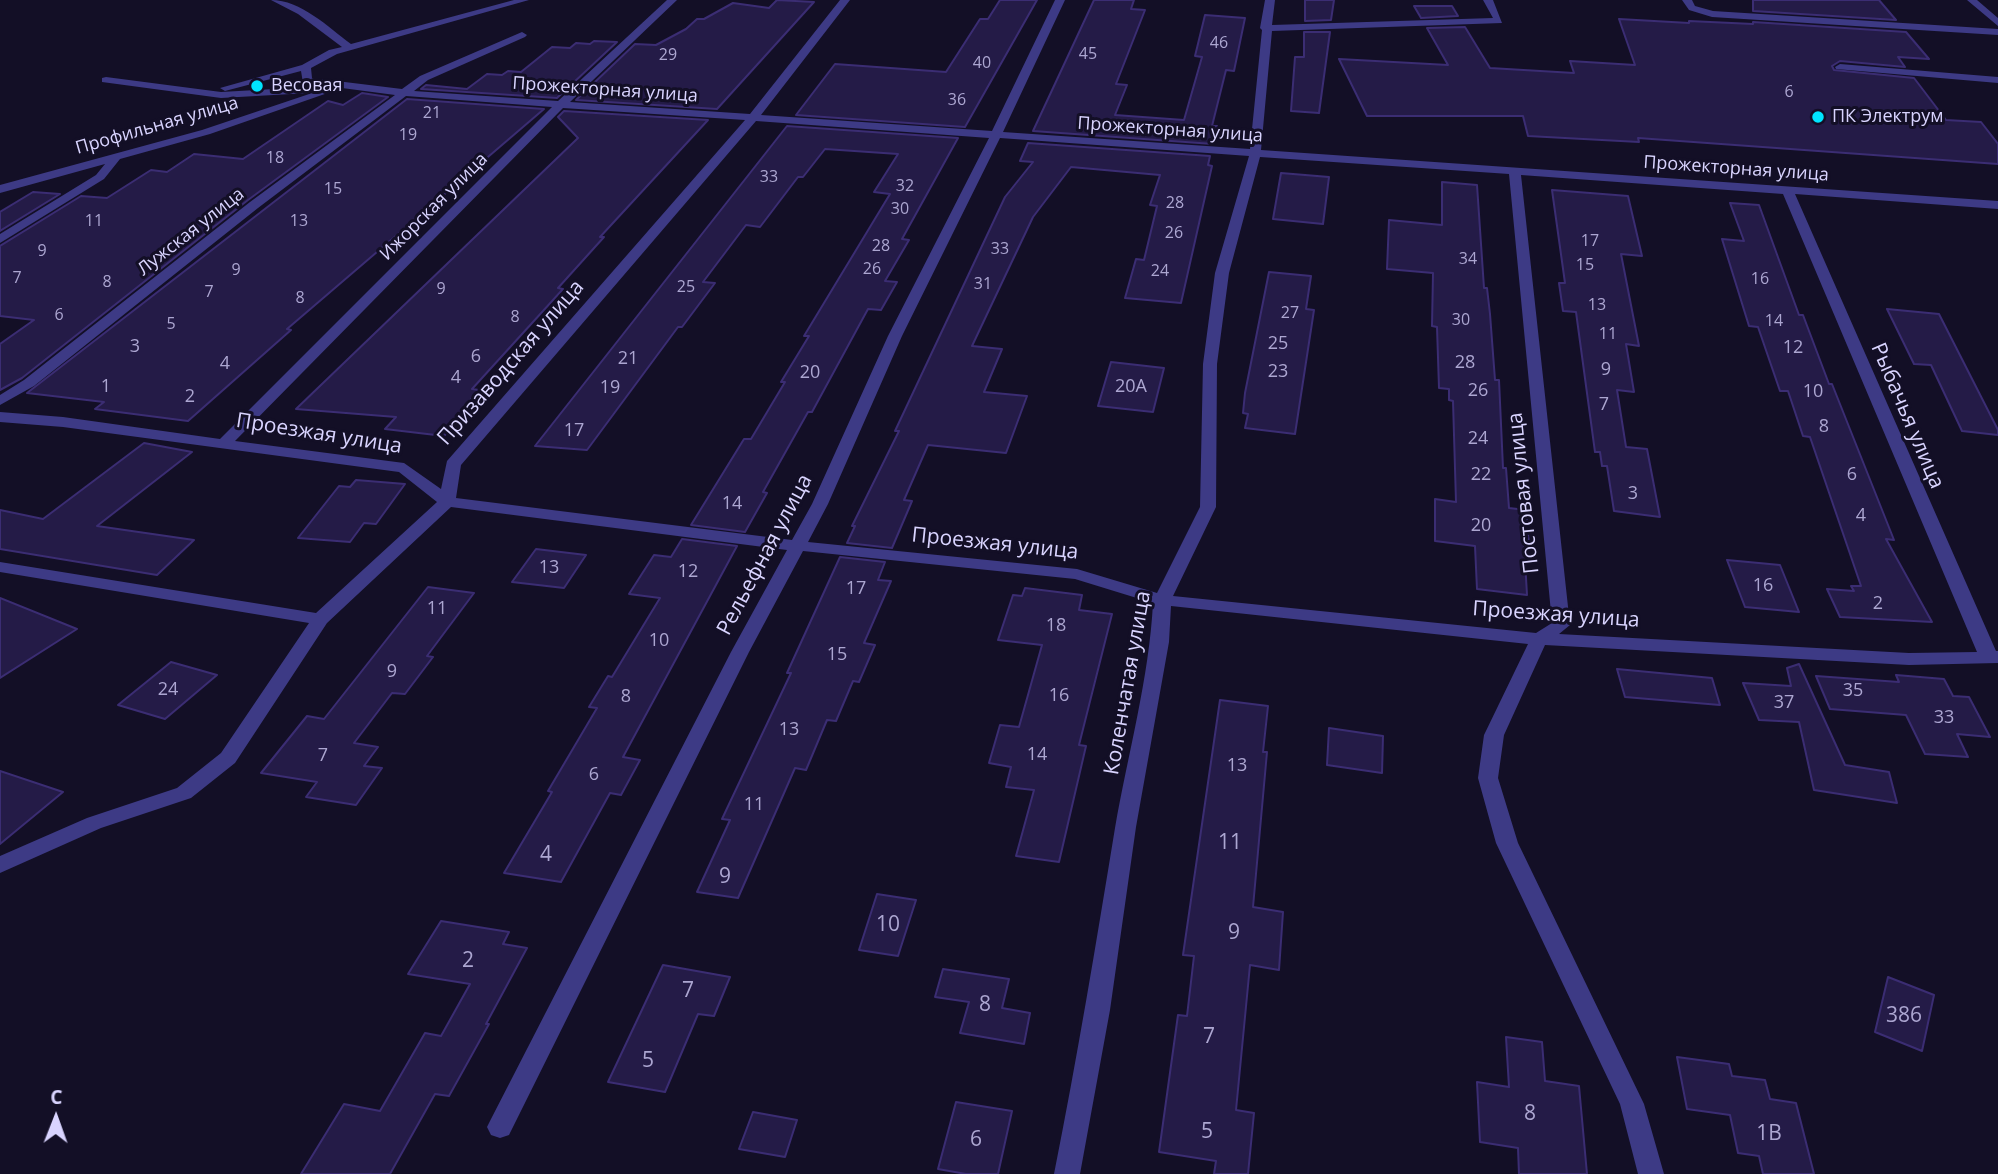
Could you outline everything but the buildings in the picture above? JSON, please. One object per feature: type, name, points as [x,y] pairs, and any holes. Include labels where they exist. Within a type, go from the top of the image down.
[{"type":"street","points":[[276,0],[301,12],[350,48]]},
{"type":"street","points":[[204,93],[306,67],[332,52],[524,0]]},
{"type":"street","name":"Ижорская улица","points":[[224,443],[561,104],[672,0]]},
{"type":"street","name":"Призаводская улица","points":[[447,502],[453,464],[753,118],[845,0]]},
{"type":"street","name":"Рельефная улица","points":[[500,1127],[740,652],[799,545],[895,336],[1060,0]]},
{"type":"street","name":"Коленчатая улица","points":[[1067,1174],[1098,1010],[1126,827],[1160,642],[1162,600],[1208,507],[1210,364],[1222,273],[1255,153],[1265,28],[1270,0]]},
{"type":"street","points":[[1265,28],[1499,21],[1488,0]]},
{"type":"street","points":[[1687,0],[1692,9],[1712,14],[1998,32]]},
{"type":"street","points":[[1972,0],[1998,23]]},
{"type":"street","name":"Лужская улица","points":[[0,401],[29,383],[233,221],[424,78],[522,35]]},
{"type":"street","points":[[306,67],[307,81],[340,87]]},
{"type":"street","points":[[1840,67],[1998,80]]},
{"type":"street","points":[[106,80],[221,95],[287,93],[340,87]]},
{"type":"street","name":"Прожекторная улица","points":[[340,87],[1998,205]]},
{"type":"street","name":"Профильная улица","points":[[0,189],[206,132],[340,87]]},
{"type":"street","points":[[0,239],[100,177],[116,157]]},
{"type":"street","name":"Постовая улица","points":[[1515,171],[1562,625],[1539,639],[1494,735],[1488,778],[1507,844],[1632,1104],[1651,1174]]},
{"type":"street","name":"Рыбачья улица","points":[[1788,191],[1993,657]]},
{"type":"street","name":"Проезжая улица","points":[[0,417],[63,422],[404,468],[447,502],[799,545],[1077,574],[1162,600],[1539,639],[1909,659],[1993,657]]},
{"type":"street","points":[[0,865],[94,823],[184,793],[228,758],[320,619],[447,502]]},
{"type":"street","points":[[0,567],[57,579],[320,619]]},
{"type":"place","name":"Весовая","points":[[257,86]]},
{"type":"place","name":"ПК Электрум","points":[[1818,117]]}]
